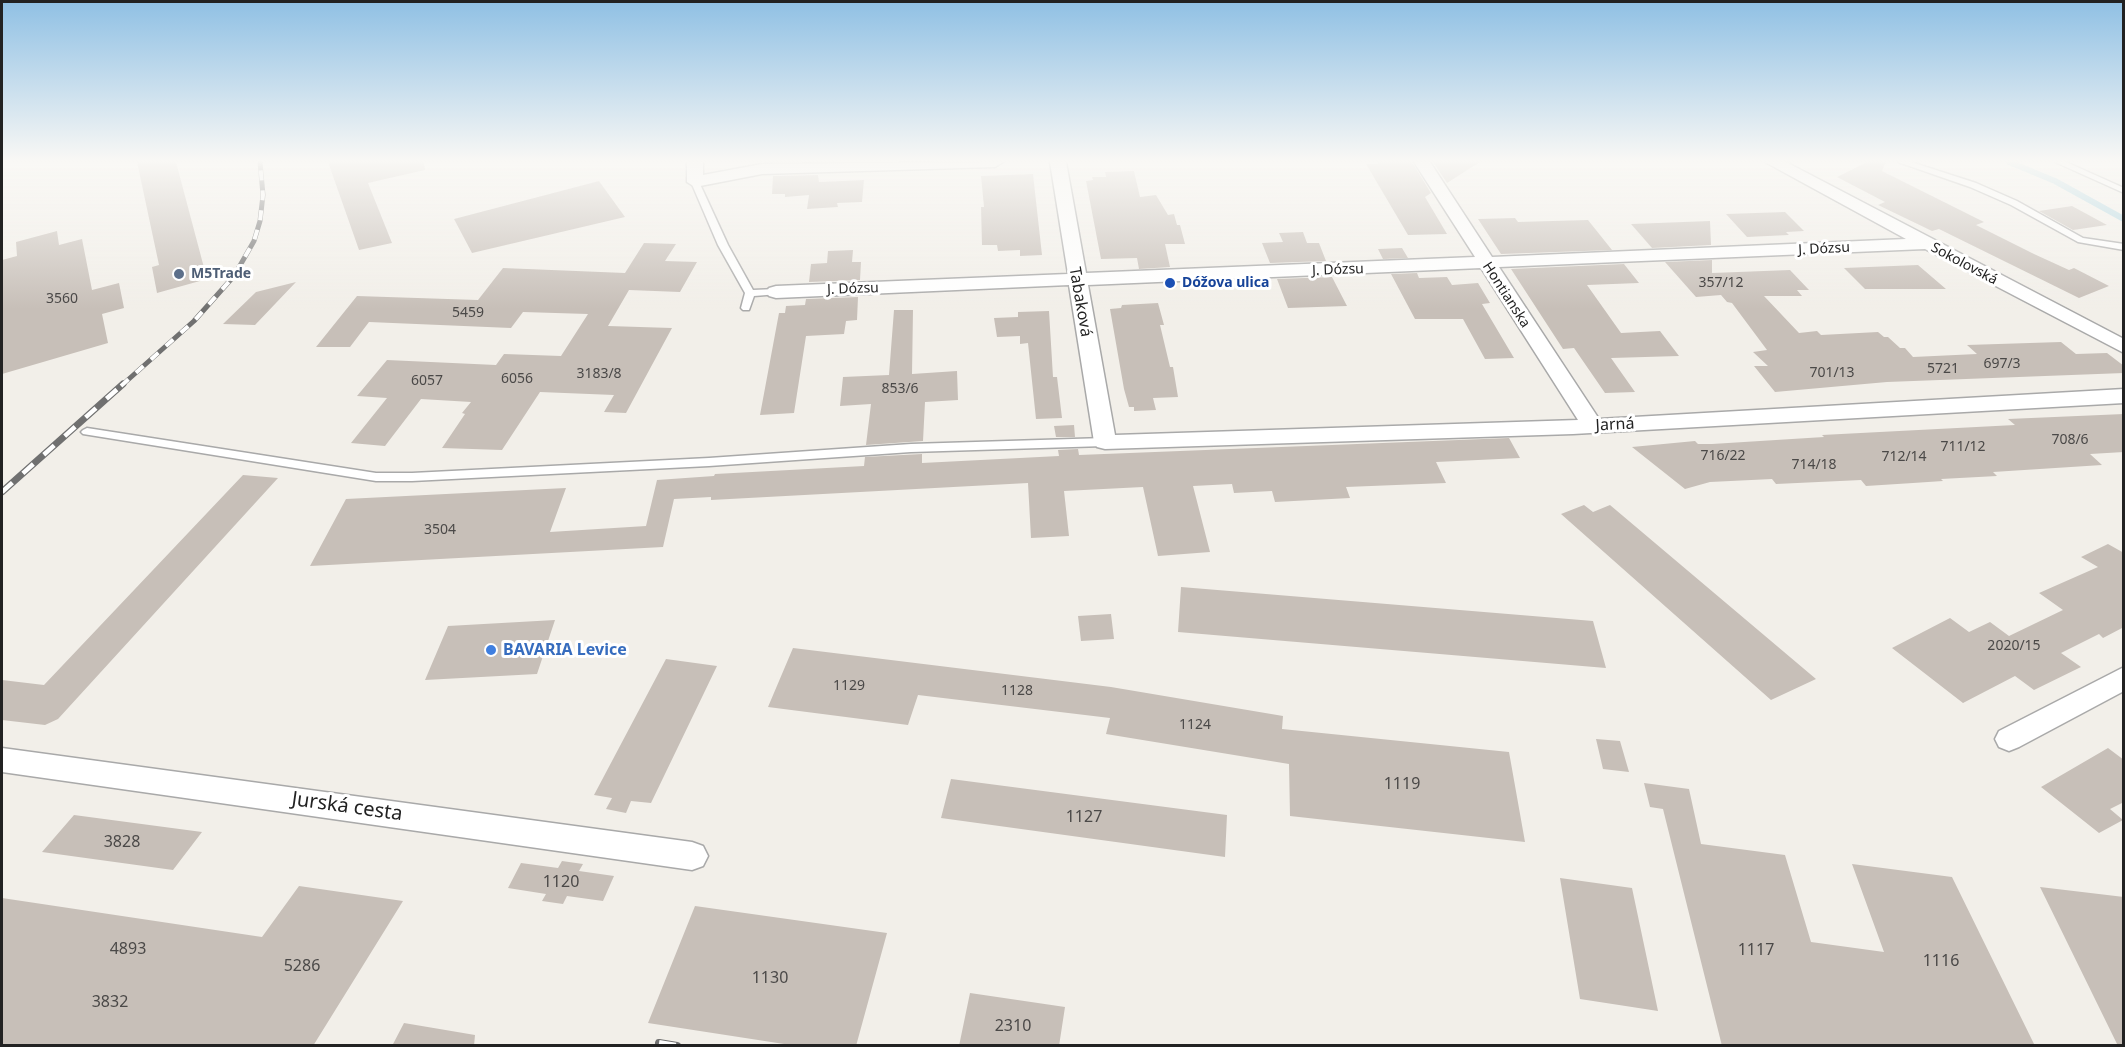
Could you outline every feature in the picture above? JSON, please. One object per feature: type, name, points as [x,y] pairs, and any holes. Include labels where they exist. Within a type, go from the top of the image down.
[{"type":"street","name":"Tabaková","points":[[1065,211],[1105,442]]},
{"type":"street","name":"Hontianska","points":[[1452,211],[1593,426]]},
{"type":"street","name":"Sokolovská","points":[[1865,211],[2124,347]]},
{"type":"street","name":"J. Dózsu","points":[[776,292],[1927,244]]},
{"type":"street","name":"Jarná","points":[[1105,442],[1593,426],[2124,396]]},
{"type":"street","points":[[2009,739],[2124,678]]},
{"type":"street","name":"Jurská cesta","points":[[2,760],[692,856]]},
{"type":"lane","points":[[707,211],[723,245],[750,293],[746,308]]},
{"type":"lane","points":[[2028,211],[2081,240],[2124,247]]},
{"type":"lane","name":"J. Dózsu","points":[[750,293],[776,292]]},
{"type":"lane","points":[[87,432],[367,476],[412,477],[709,462],[911,448],[1105,442]]},
{"type":"building","points":[[147,211],[189,211],[207,279],[157,293],[152,267],[159,265]]},
{"type":"building","points":[[345,211],[379,211],[392,243],[359,250]]},
{"type":"building","points":[[485,211],[621,211],[625,217],[472,253],[454,219]]},
{"type":"building","points":[[981,211],[1037,211],[1042,255],[1020,256],[1020,250],[998,251],[997,245],[982,245]]},
{"type":"building","points":[[1092,211],[1166,211],[1168,215],[1174,214],[1177,225],[1180,225],[1185,244],[1165,244],[1170,267],[1139,269],[1137,258],[1101,259]]},
{"type":"building","points":[[1394,211],[1433,211],[1447,234],[1408,235]]},
{"type":"building","points":[[1890,211],[1962,211],[1984,222],[1976,225],[2034,254],[2069,270],[2074,268],[2109,286],[2079,298],[1939,229],[1932,231]]},
{"type":"building","points":[[2039,211],[2081,211],[2107,225],[2073,230]]},
{"type":"building","points":[[1785,212],[1804,231],[1786,232],[1789,235],[1747,237],[1726,214]]},
{"type":"building","points":[[1515,218],[1518,222],[1588,220],[1612,250],[1501,254],[1478,219]]},
{"type":"building","points":[[1710,221],[1711,245],[1652,248],[1631,224]]},
{"type":"building","points":[[57,231],[59,245],[82,239],[92,290],[119,283],[124,308],[102,314],[108,343],[2,374],[2,260],[17,256],[16,242]]},
{"type":"building","points":[[1303,232],[1307,243],[1319,243],[1326,261],[1270,263],[1262,243],[1283,242],[1279,233]]},
{"type":"building","points":[[644,243],[676,244],[665,261],[697,262],[680,292],[629,290],[608,326],[672,328],[626,413],[604,412],[614,395],[540,392],[502,450],[442,448],[471,402],[421,399],[385,446],[351,443],[387,398],[357,396],[387,360],[496,365],[504,354],[561,356],[588,314],[523,312],[511,328],[369,322],[350,347],[316,347],[357,296],[478,300],[503,268],[625,273]]},
{"type":"building","points":[[1402,248],[1408,258],[1383,259],[1378,249]]},
{"type":"building","points":[[853,250],[852,262],[861,262],[860,280],[809,282],[811,264],[827,263],[828,251]]},
{"type":"building","points":[[1712,260],[1712,273],[1790,270],[1809,290],[1797,290],[1802,296],[1764,296],[1799,333],[1817,331],[1821,335],[1878,332],[1888,337],[1900,348],[1905,348],[1913,357],[1977,354],[1967,345],[2061,342],[2076,354],[2107,353],[2124,366],[2124,373],[1887,382],[1775,392],[1754,366],[1768,366],[1753,352],[1767,350],[1732,303],[1727,302],[1721,295],[1696,297],[1665,262]]},
{"type":"building","points":[[1624,264],[1639,283],[1587,285],[1621,333],[1660,331],[1679,356],[1611,358],[1635,392],[1605,393],[1574,348],[1563,349],[1511,269]]},
{"type":"building","points":[[1918,265],[1946,289],[1865,289],[1844,268]]},
{"type":"building","points":[[1417,273],[1419,278],[1447,277],[1452,285],[1478,283],[1490,303],[1482,304],[1514,358],[1485,359],[1463,319],[1415,319],[1391,274]]},
{"type":"building","points":[[1332,277],[1347,306],[1288,308],[1277,279]]},
{"type":"building","points":[[296,282],[255,325],[223,324],[256,292]]},
{"type":"building","points":[[858,297],[857,320],[846,321],[844,334],[806,336],[794,413],[760,415],[779,313],[785,313],[786,306],[805,305],[806,299]]},
{"type":"building","points":[[1158,303],[1164,325],[1160,325],[1170,367],[1173,367],[1178,397],[1153,398],[1156,410],[1134,411],[1134,407],[1129,407],[1124,389],[1110,309],[1121,308],[1122,305]]},
{"type":"building","points":[[894,310],[913,310],[912,374],[957,371],[958,400],[925,402],[923,441],[866,445],[871,404],[840,406],[843,377],[889,375]]},
{"type":"building","points":[[1049,311],[1053,377],[1057,377],[1062,418],[1036,419],[1028,343],[1020,344],[1020,336],[997,337],[994,318],[1018,317],[1018,312]]},
{"type":"building","points":[[2124,414],[2124,452],[2090,454],[2102,465],[1993,472],[1997,476],[1941,479],[1943,481],[1866,486],[1861,480],[1776,484],[1772,479],[1710,482],[1685,489],[1632,447],[1695,441],[1698,444],[1712,444],[1824,437],[1822,435],[2015,425],[2008,419]]},
{"type":"building","points":[[1074,425],[1075,437],[1056,437],[1054,426]]},
{"type":"building","points":[[1509,438],[1520,458],[1436,462],[1446,483],[1346,487],[1350,498],[1275,502],[1272,491],[1234,493],[1232,484],[1193,486],[1210,552],[1158,556],[1143,487],[1064,491],[1069,536],[1031,538],[1028,483],[711,500],[711,497],[674,499],[663,547],[310,566],[346,499],[566,488],[550,532],[646,526],[657,480],[714,476],[715,474],[864,466],[865,457],[922,454],[922,463],[1059,456],[1058,450],[1078,449],[1079,455]]},
{"type":"building","points":[[243,475],[278,478],[58,719],[45,725],[2,720],[2,680],[44,685]]},
{"type":"building","points":[[1584,505],[1593,512],[1610,505],[1816,679],[1771,700],[1561,514]]},
{"type":"building","points":[[2108,544],[2124,553],[2124,627],[2103,638],[2099,634],[2061,653],[2081,667],[2034,690],[2015,676],[1963,703],[1892,648],[1950,618],[1969,632],[1990,622],[2009,636],[2063,610],[2039,593],[2098,567],[2081,557]]},
{"type":"building","points":[[1181,587],[1593,621],[1606,668],[1178,632]]},
{"type":"building","points":[[1111,614],[1114,639],[1081,641],[1078,616]]},
{"type":"building","name":"BAVARIA Levice","points":[[555,620],[537,674],[425,680],[448,626]]},
{"type":"building","points":[[793,648],[1111,687],[1283,716],[1282,729],[1509,752],[1525,842],[1290,816],[1289,764],[1106,734],[1110,718],[918,695],[908,725],[768,707]]},
{"type":"building","points":[[666,659],[717,666],[651,803],[631,801],[626,813],[606,809],[612,798],[594,795]]},
{"type":"building","points":[[1596,739],[1620,741],[1629,772],[1603,769]]},
{"type":"building","points":[[2108,748],[2124,760],[2124,802],[2110,809],[2123,820],[2099,833],[2041,787]]},
{"type":"building","points":[[951,779],[1227,815],[1225,857],[941,818]]},
{"type":"building","points":[[1644,783],[1689,789],[1701,844],[1785,855],[1811,942],[1884,952],[1852,864],[1952,877],[2035,1046],[1722,1046],[1663,809],[1650,807]]},
{"type":"building","points":[[74,815],[202,832],[173,870],[42,852]]},
{"type":"building","points":[[562,861],[583,864],[579,871],[614,876],[603,901],[567,896],[563,904],[542,901],[546,894],[508,888],[521,863],[558,868]]},
{"type":"building","points":[[1560,878],[1632,888],[1658,1011],[1580,999]]},
{"type":"building","points":[[299,886],[403,901],[313,1046],[2,1046],[2,898],[262,937]]},
{"type":"building","points":[[2040,887],[2124,897],[2124,1046],[2118,1046]]},
{"type":"building","points":[[695,906],[887,933],[856,1046],[797,1046],[648,1023]]},
{"type":"building","points":[[970,993],[1065,1007],[1059,1046],[959,1046]]},
{"type":"building","points":[[404,1023],[475,1035],[474,1046],[392,1046]]},
{"type":"waterway","points":[[2109,211],[2124,219]]},
{"type":"railway","points":[[121,386],[194,321],[234,276],[254,241],[261,211]]},
{"type":"railway","points":[[2,492],[123,384]]},
{"type":"railway","points":[[659,1043],[677,1046]]},
{"type":"place","name":"M5Trade","points":[[179,274]]},
{"type":"place","name":"Dóžova ulica","points":[[1170,283]]},
{"type":"place","name":"BAVARIA Levice","points":[[491,650]]}]
